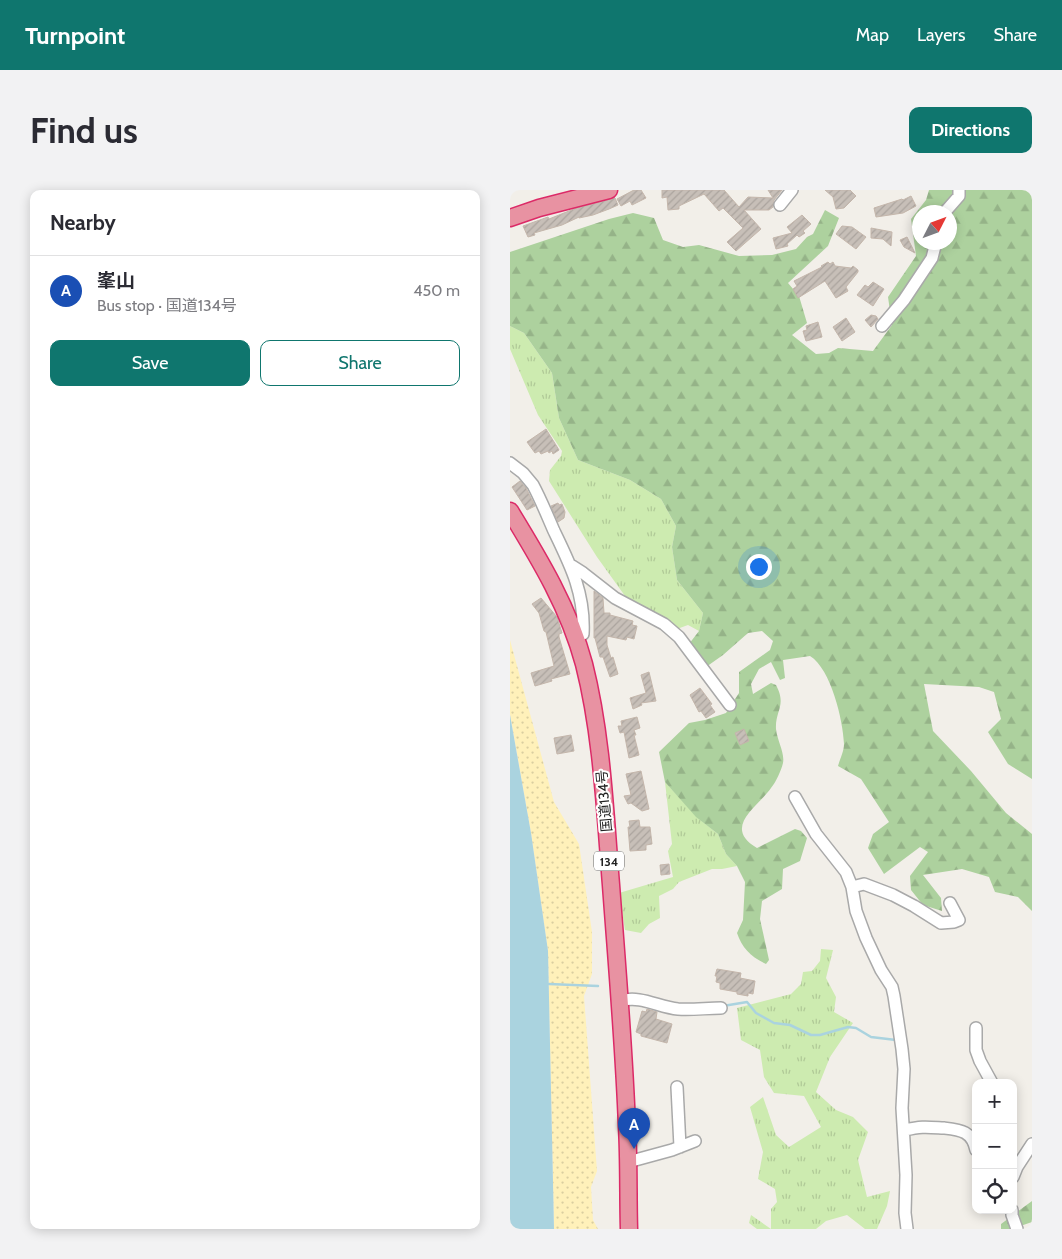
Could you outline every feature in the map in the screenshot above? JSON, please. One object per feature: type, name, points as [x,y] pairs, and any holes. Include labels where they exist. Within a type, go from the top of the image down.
[{"type":"highway","points":[[510,218],[539,208],[609,190]]},
{"type":"highway","name":"国道134号","points":[[510,511],[555,588],[576,638],[589,689],[602,772],[620,1001],[628,1162],[629,1229]]},
{"type":"street","points":[[780,205],[792,190]]},
{"type":"street","points":[[951,205],[959,196],[960,190]]},
{"type":"street","points":[[882,326],[904,300],[932,258],[934,250]]},
{"type":"street","points":[[510,463],[533,485],[572,566],[584,622],[584,634],[576,638]]},
{"type":"street","points":[[572,566],[615,598],[664,624],[679,637],[730,705]]},
{"type":"street","points":[[795,797],[816,834],[846,872],[852,888],[856,911],[866,938],[881,970],[892,987],[904,1069],[902,1108],[905,1130],[905,1213],[907,1229]]},
{"type":"street","points":[[852,888],[864,884],[893,895],[941,923],[959,920],[950,903]]},
{"type":"street","points":[[620,1001],[634,999],[650,1001],[678,1009],[722,1008]]},
{"type":"street","points":[[976,1028],[976,1050],[990,1079]]},
{"type":"street","points":[[677,1087],[680,1147]]},
{"type":"street","points":[[905,1130],[933,1126],[953,1128],[972,1139]]},
{"type":"street","points":[[628,1162],[680,1147],[695,1140]]},
{"type":"street","points":[[1016,1169],[1032,1144]]},
{"type":"street","points":[[1012,1214],[1017,1229]]},
{"type":"green space","points":[[929,190],[1032,190],[1032,779],[1008,764],[988,732],[1001,719],[994,692],[979,687],[924,684],[933,731],[971,771],[1006,813],[1032,834],[1032,911],[1018,897],[995,892],[989,877],[962,869],[923,875],[941,898],[942,911],[923,905],[911,890],[910,876],[928,852],[920,847],[884,874],[868,848],[873,834],[889,822],[861,779],[838,766],[844,747],[843,734],[830,683],[824,672],[810,656],[783,660],[785,678],[780,680],[771,662],[759,669],[751,684],[753,694],[771,683],[776,685],[779,692],[781,703],[776,729],[783,755],[783,763],[773,786],[746,818],[742,825],[742,833],[757,848],[795,829],[801,831],[807,838],[800,861],[783,869],[782,889],[762,901],[760,919],[769,960],[766,964],[748,951],[737,933],[743,920],[745,882],[737,866],[726,854],[718,834],[696,817],[665,782],[659,752],[689,723],[726,713],[739,693],[739,672],[770,650],[773,641],[762,631],[748,633],[706,667],[689,644],[699,631],[703,613],[677,580],[672,547],[676,526],[661,499],[630,480],[578,460],[559,418],[552,373],[524,333],[510,326],[510,252],[609,219],[633,213],[654,218],[663,240],[683,247],[699,245],[739,256],[772,255],[796,249],[807,237],[813,234],[825,210],[839,218],[828,246],[788,283],[799,296],[807,323],[792,335],[816,354],[829,353],[838,348],[873,351],[892,325],[888,297],[916,256],[915,250],[957,250],[957,205],[922,205]]},
{"type":"green space","points":[[510,326],[524,333],[552,373],[559,418],[578,460],[630,480],[661,499],[676,526],[672,547],[677,580],[703,613],[699,631],[688,625],[677,629],[654,612],[625,596],[597,557],[549,481],[550,470],[561,456],[562,451],[538,415],[510,349]]},
{"type":"green space","points":[[665,782],[699,819],[718,834],[726,854],[737,866],[712,869],[679,882],[673,889],[659,896],[660,918],[649,924],[641,933],[625,930],[619,893],[673,877],[668,851],[672,844]]},
{"type":"green space","points":[[821,949],[833,950],[826,978],[836,997],[834,1012],[853,1023],[830,1057],[816,1092],[836,1110],[853,1117],[868,1132],[858,1160],[867,1197],[890,1191],[887,1206],[877,1229],[865,1229],[847,1215],[826,1221],[816,1229],[771,1229],[771,1209],[777,1202],[775,1189],[758,1179],[763,1152],[750,1107],[763,1097],[776,1135],[789,1147],[821,1127],[804,1096],[774,1093],[764,1077],[760,1050],[741,1040],[737,1008],[791,994],[801,984],[803,972],[812,971],[820,961]]},
{"type":"green space","points":[[1032,1201],[1032,1222],[1012,1229],[1001,1229],[1001,1224],[1017,1214]]},
{"type":"green space","points":[[751,1215],[771,1229],[757,1229],[749,1223]]},
{"type":"sand","points":[[510,640],[554,802],[579,844],[592,932],[592,974],[584,996],[597,1171],[591,1187],[593,1220],[598,1229],[554,1229],[548,951],[531,833],[510,714]]},
{"type":"water","points":[[510,715],[531,833],[548,951],[554,1229],[510,1229]]},
{"type":"building","points":[[634,190],[641,190],[646,198],[632,205],[630,201],[621,206],[617,199]]},
{"type":"building","points":[[662,190],[724,190],[739,207],[748,197],[773,198],[768,190],[782,190],[774,200],[773,207],[769,210],[744,210],[761,229],[736,251],[727,242],[743,228],[723,208],[719,211],[704,194],[679,206],[679,209],[668,210],[667,197],[662,198]]},
{"type":"building","points":[[825,190],[850,190],[856,196],[844,208],[836,209],[833,197]]},
{"type":"building","points":[[911,196],[916,205],[912,205],[912,208],[903,213],[876,217],[874,208]]},
{"type":"building","points":[[615,198],[618,205],[593,215],[579,217],[562,225],[534,233],[535,235],[528,237],[523,226],[548,217],[549,219],[574,209]]},
{"type":"building","points":[[802,215],[811,224],[803,231],[805,233],[799,237],[797,235],[787,244],[788,246],[776,249],[773,238],[792,233],[787,227]]},
{"type":"building","points":[[842,226],[852,227],[866,237],[856,249],[836,234]]},
{"type":"building","points":[[871,228],[892,232],[891,246],[883,239],[871,238]]},
{"type":"building","points":[[907,237],[915,253],[904,247],[900,240]]},
{"type":"building","points":[[828,262],[830,264],[833,262],[835,266],[851,268],[853,266],[858,270],[846,287],[848,291],[836,298],[825,281],[798,298],[793,289],[797,286],[794,281]]},
{"type":"building","points":[[873,282],[884,289],[873,306],[857,295],[865,285],[868,287]]},
{"type":"building","points":[[871,315],[876,316],[878,319],[871,327],[865,320]]},
{"type":"building","points":[[846,318],[855,332],[842,341],[833,327]]},
{"type":"building","points":[[818,322],[822,337],[806,341],[803,331],[807,330],[806,326]]},
{"type":"building","points":[[546,429],[559,450],[553,454],[552,451],[541,454],[539,451],[535,453],[527,442]]},
{"type":"building","points":[[520,481],[526,488],[535,506],[527,510],[512,487]]},
{"type":"building","points":[[558,503],[559,505],[562,504],[565,512],[564,518],[558,522],[551,506]]},
{"type":"building","points":[[594,591],[603,598],[604,613],[610,613],[610,615],[633,621],[632,625],[637,626],[634,639],[627,637],[626,640],[607,636],[607,645],[618,674],[610,677],[603,657],[600,657],[594,638]]},
{"type":"building","points":[[541,598],[557,617],[562,633],[559,634],[559,637],[570,674],[535,686],[531,673],[554,666],[546,632],[544,631],[539,613],[532,604]]},
{"type":"building","points":[[649,672],[656,701],[641,703],[642,705],[633,709],[630,698],[646,693],[641,675]]},
{"type":"building","points":[[700,688],[712,704],[710,705],[715,712],[706,718],[701,711],[699,712],[690,695]]},
{"type":"building","points":[[637,717],[640,728],[634,730],[636,735],[634,735],[639,755],[629,758],[624,732],[620,733],[618,726],[622,726],[621,721]]},
{"type":"building","points":[[744,729],[749,741],[740,745],[735,733]]},
{"type":"building","points":[[571,735],[574,751],[557,754],[554,738]]},
{"type":"building","points":[[641,771],[649,809],[642,811],[631,803],[628,804],[624,796],[631,795],[626,774]]},
{"type":"building","points":[[639,820],[640,827],[650,827],[652,844],[646,845],[646,850],[630,851],[629,821]]},
{"type":"building","points":[[669,864],[670,874],[661,875],[660,865]]},
{"type":"building","points":[[717,969],[741,973],[740,978],[755,981],[753,994],[748,993],[748,996],[720,989],[720,983],[716,982],[717,976],[715,976]]},
{"type":"building","points":[[647,1009],[657,1012],[656,1019],[672,1024],[667,1043],[641,1036],[641,1034],[636,1032],[642,1011],[646,1012]]},
{"type":"waterway","points":[[549,984],[598,986]]},
{"type":"waterway","points":[[723,1006],[747,1002],[756,1013],[774,1023],[790,1025],[811,1035],[820,1035],[848,1027],[856,1028],[871,1037],[896,1040]]},
{"type":"place","name":"峯山","points":[[634,1149]]}]
